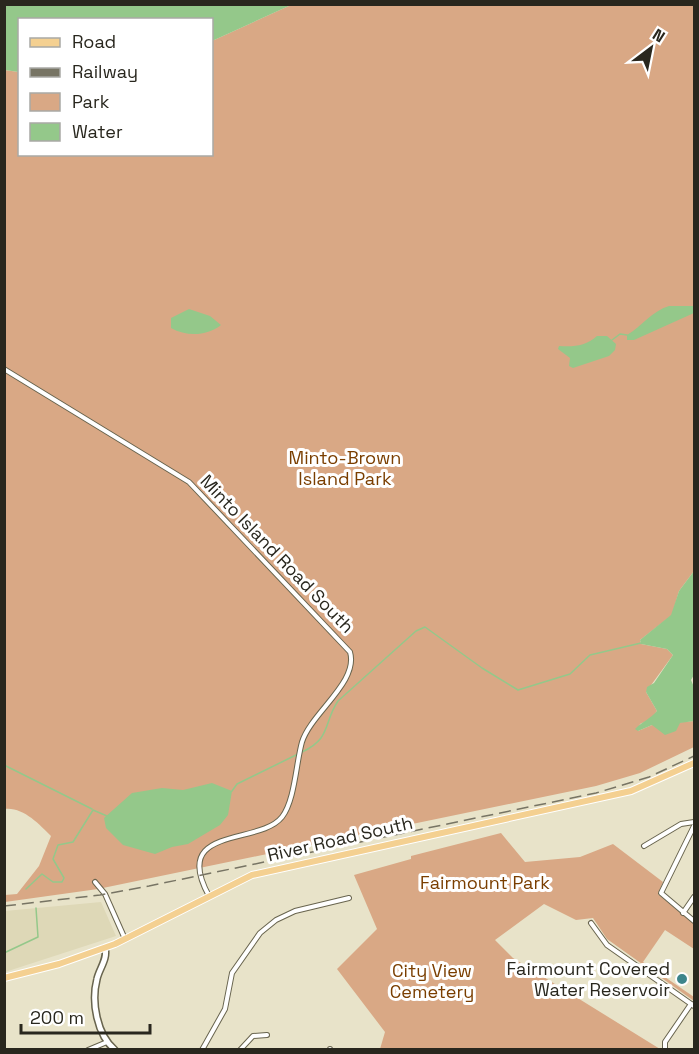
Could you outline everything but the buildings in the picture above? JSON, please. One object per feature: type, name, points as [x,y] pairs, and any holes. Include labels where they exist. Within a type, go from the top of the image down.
[{"type":"main road","name":"River Road South","points":[[4,978],[60,964],[105,948],[252,875],[631,791],[694,763]]},
{"type":"street","name":"Minto Island Road South","points":[[4,369],[189,482],[345,645],[351,657],[350,672],[312,723],[300,750],[288,806],[279,820],[264,829],[217,842],[206,851],[200,871],[210,896]]},
{"type":"street","points":[[644,846],[681,824],[694,824],[661,893],[694,921]]},
{"type":"street","points":[[96,882],[105,894],[126,939]]},
{"type":"street","points":[[683,913],[694,897]]},
{"type":"street","points":[[202,1050],[225,1009],[232,973],[260,933],[276,920],[295,911],[349,898]]},
{"type":"street","points":[[591,923],[607,945],[693,1005],[665,1042],[665,1048]]},
{"type":"street","points":[[105,948],[106,954],[97,977],[94,999],[107,1042],[115,1050]]},
{"type":"street","points":[[240,1050],[253,1036],[267,1035]]},
{"type":"street","points":[[88,1050],[107,1042]]},
{"type":"shaded area","points":[[101,902],[116,936],[5,972],[5,911]]},
{"type":"green space","name":"Minto-Brown Island Park","points":[[291,5],[694,5],[694,571],[679,591],[672,615],[640,640],[641,644],[667,649],[673,655],[646,692],[657,711],[651,719],[640,724],[638,731],[652,725],[694,721],[694,747],[640,773],[596,786],[98,889],[5,902],[5,895],[17,894],[39,866],[51,836],[24,814],[5,809],[4,70],[18,72],[18,156],[213,156],[213,41]]},
{"type":"green space","points":[[501,833],[525,862],[580,857],[613,844],[663,882],[658,894],[694,924],[694,949],[665,930],[643,962],[694,997],[694,1001],[607,939],[593,918],[576,920],[544,904],[495,940],[513,958],[660,1049],[380,1049],[385,1032],[337,969],[377,929],[354,875],[411,859],[411,856]]},
{"type":"water","points":[[5,4],[291,5],[213,41],[213,18],[18,18],[18,72],[5,70]]},
{"type":"water","points":[[669,306],[694,306],[694,313],[634,340],[627,340],[627,335],[657,311]]},
{"type":"water","points":[[189,309],[210,316],[221,325],[197,334],[184,333],[171,328],[171,318]]},
{"type":"water","points":[[597,336],[607,336],[616,344],[615,350],[609,356],[573,368],[569,366],[570,358],[558,349],[559,346],[584,344]]},
{"type":"water","points":[[694,571],[694,675],[691,680],[694,687],[694,721],[680,723],[676,731],[665,735],[652,725],[638,731],[635,729],[657,711],[646,692],[647,687],[654,683],[673,655],[667,649],[641,644],[640,640],[671,615],[679,591]]},
{"type":"water","points":[[212,783],[232,791],[228,815],[220,825],[188,844],[155,854],[123,845],[106,828],[104,818],[132,793],[162,788],[183,790]]},
{"type":"waterway","points":[[612,340],[620,334],[627,335]]},
{"type":"waterway","points":[[302,752],[312,747],[323,736],[338,701],[416,631],[425,627],[482,668],[518,690],[570,674],[590,655],[641,643]]},
{"type":"waterway","points":[[232,791],[237,784],[298,754]]},
{"type":"waterway","points":[[4,765],[92,809]]},
{"type":"waterway","points":[[26,889],[42,874],[53,882],[62,882],[64,878],[53,859],[58,845],[73,842],[93,810],[107,816]]},
{"type":"waterway","points":[[4,953],[38,937],[36,908]]},
{"type":"railway","points":[[4,906],[100,895],[149,886],[596,793],[649,777],[694,756]]},
{"type":"place","name":"Fairmount Covered Water Reservoir","points":[[682,979]]},
{"type":"park label","name":"Fairmount Park","points":[[485,883]]},
{"type":"park label","name":"City View Cemetery","points":[[432,981]]}]
